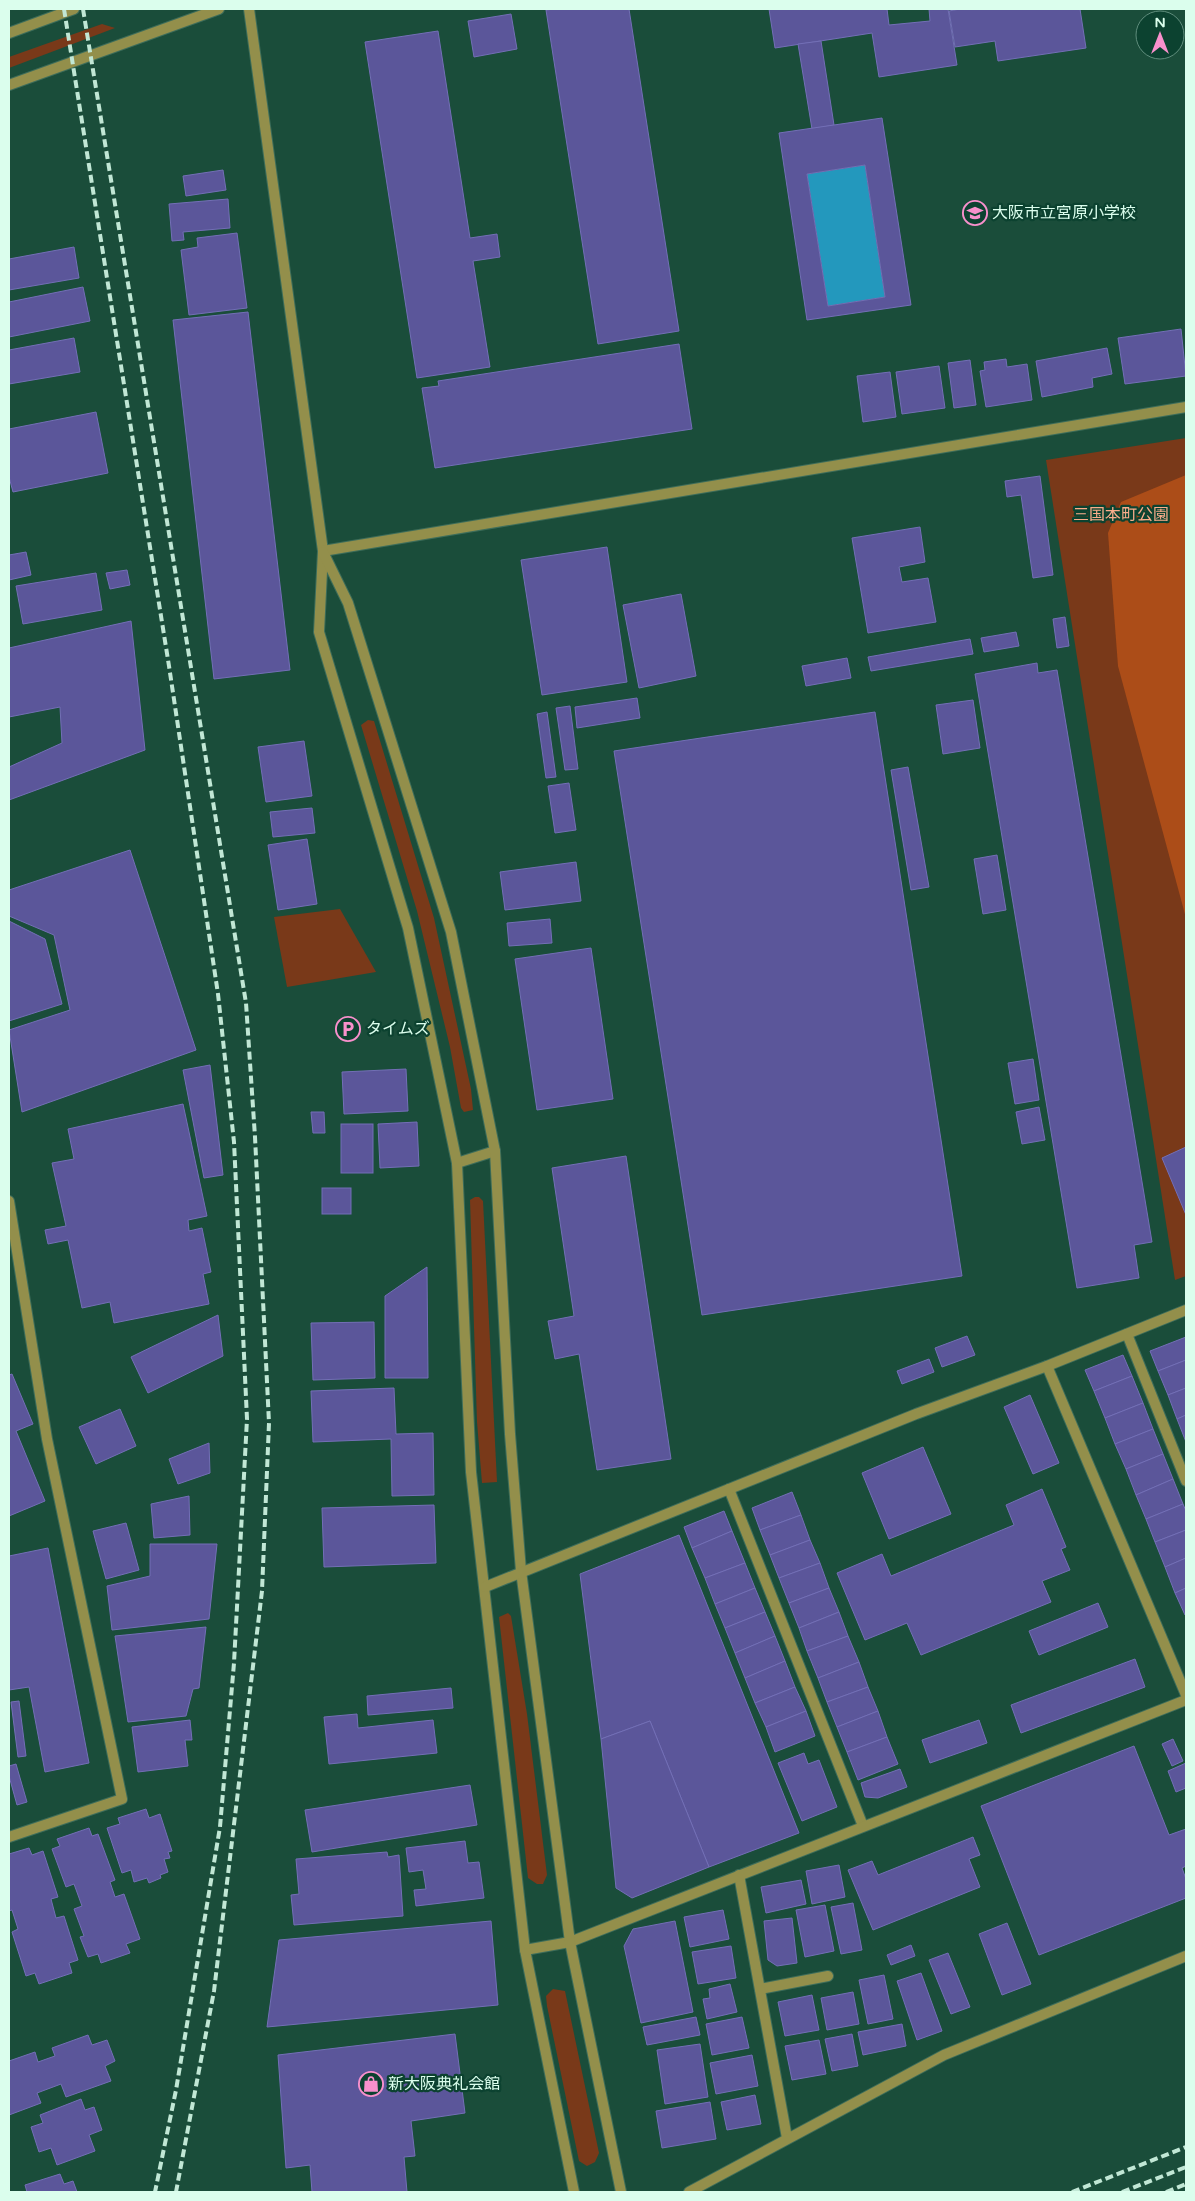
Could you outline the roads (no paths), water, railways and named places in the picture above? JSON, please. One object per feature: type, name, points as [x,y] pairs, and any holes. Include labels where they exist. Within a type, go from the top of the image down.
[{"type":"street","points":[[9,33],[74,9]]},
{"type":"street","points":[[9,85],[219,9]]},
{"type":"street","points":[[249,9],[322,551],[319,632],[408,928],[457,1163],[471,1463],[525,1950],[574,2192]]},
{"type":"street","points":[[322,551],[1186,407]]},
{"type":"street","points":[[322,551],[348,603],[451,932],[495,1151],[510,1434],[521,1571],[570,1942],[621,2192]]},
{"type":"street","points":[[457,1163],[495,1151]]},
{"type":"street","points":[[9,1201],[47,1439],[122,1799],[9,1837]]},
{"type":"street","points":[[485,1587],[916,1414],[1047,1366],[1186,1310]]},
{"type":"street","points":[[1127,1334],[1186,1481]]},
{"type":"street","points":[[1047,1366],[1186,1694]]},
{"type":"street","points":[[729,1489],[862,1826]]},
{"type":"street","points":[[525,1950],[570,1942],[1186,1700]]},
{"type":"street","points":[[739,1875],[788,2138]]},
{"type":"street","points":[[689,2192],[944,2055],[1186,1956]]},
{"type":"street","points":[[760,1989],[828,1976]]},
{"type":"water","points":[[865,165],[885,297],[828,306],[807,174]]},
{"type":"railway","points":[[64,9],[169,666],[218,994],[234,1142],[247,1419],[234,1663],[220,1827],[176,2090],[155,2192]]},
{"type":"railway","points":[[83,9],[246,1003],[255,1137],[269,1423],[262,1591],[214,1991],[176,2192]]},
{"type":"railway","points":[[1072,2192],[1186,2147]]},
{"type":"railway","points":[[1122,2192],[1186,2167]]},
{"type":"railway","points":[[1166,2192],[1186,2184]]},
{"type":"place","name":"大阪市立宮原小学校","points":[[975,213]]},
{"type":"place","name":"タイムズ","points":[[348,1029]]},
{"type":"place","name":"新大阪典礼会館","points":[[371,2084]]},
{"type":"park label","name":"三国本町公園","points":[[1121,515]]}]
